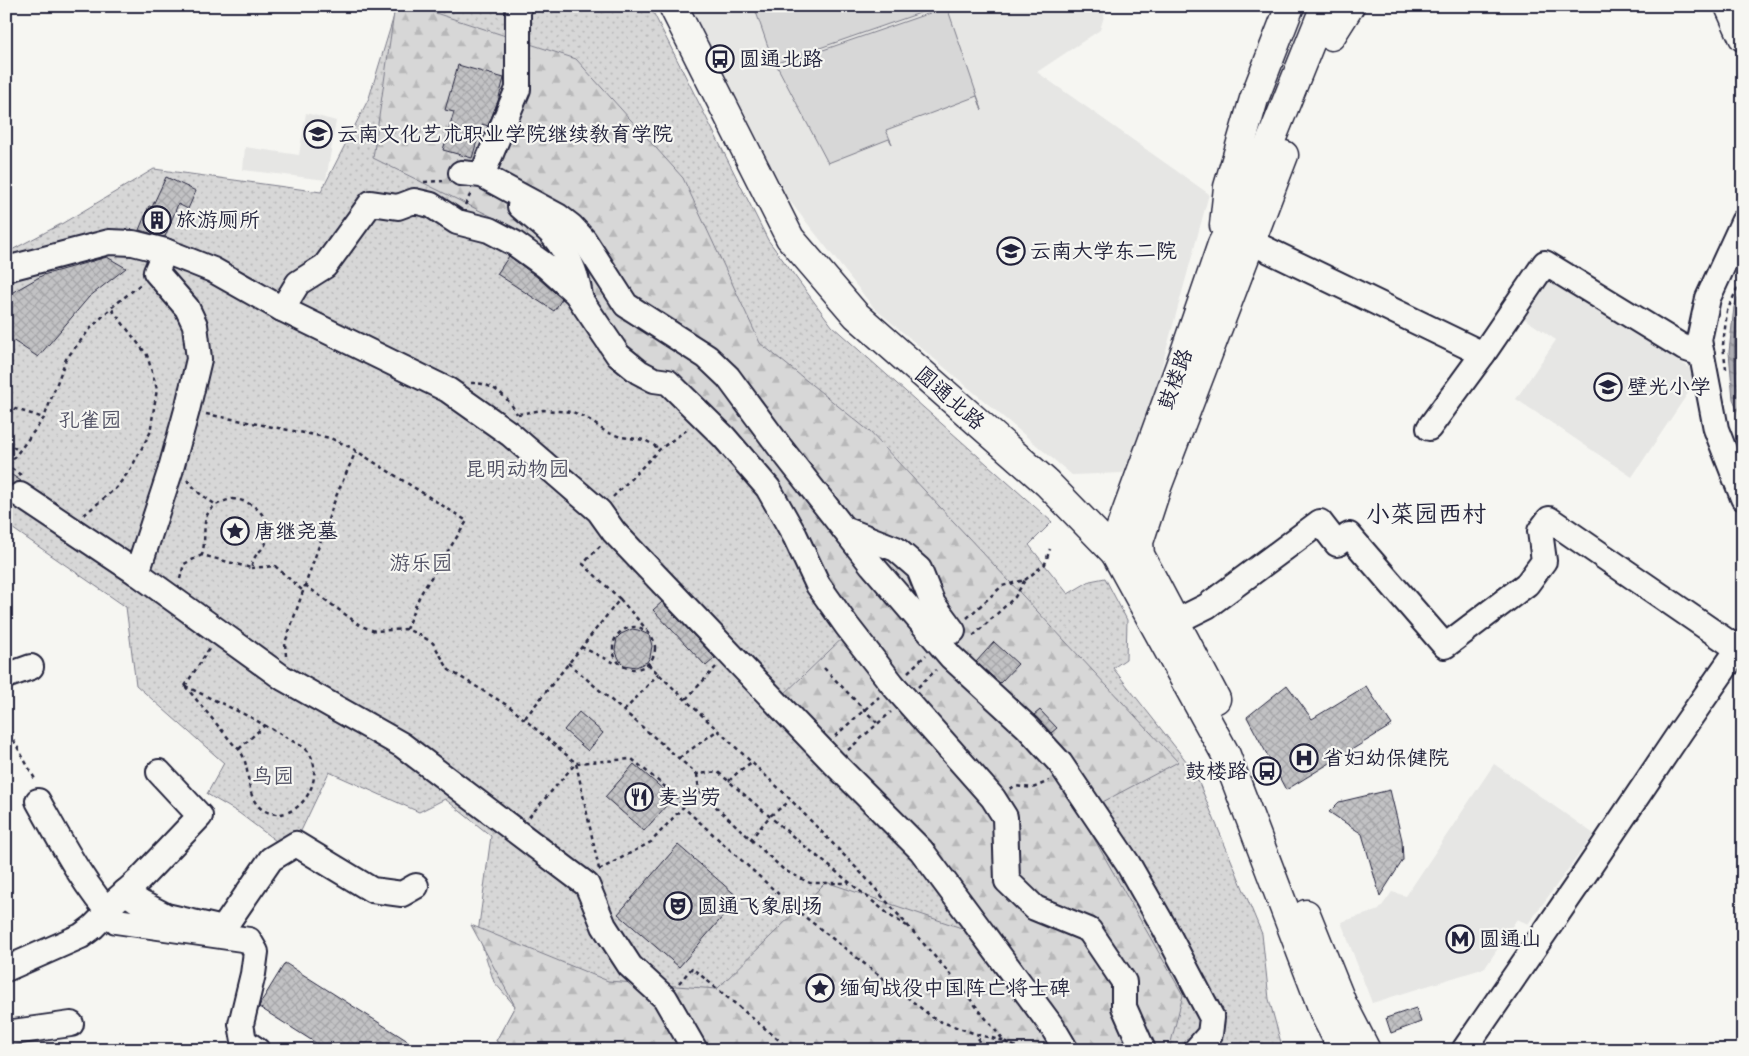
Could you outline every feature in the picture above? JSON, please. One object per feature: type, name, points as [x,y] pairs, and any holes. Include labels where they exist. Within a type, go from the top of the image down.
[{"type":"main road","name":"圆通北路","points":[[673,6],[790,238],[856,315],[1065,502],[1128,539]]},
{"type":"main road","points":[[1222,244],[1228,187],[1254,99],[1290,6]]},
{"type":"main road","points":[[1222,244],[1252,153],[1309,6]]},
{"type":"main road","name":"鼓楼路","points":[[1128,539],[1186,349],[1222,244],[1257,175],[1325,6]]},
{"type":"main road","name":"鼓楼路","points":[[1128,539],[1140,504],[1157,487],[1342,6]]},
{"type":"main road","points":[[1331,36],[1346,6]]},
{"type":"main road","points":[[1331,36],[1350,6]]},
{"type":"main road","points":[[1729,6],[1743,37]]},
{"type":"main road","points":[[1065,502],[1096,514],[1107,515],[1128,539],[1176,622],[1242,747],[1290,876],[1342,1003],[1366,1050]]},
{"type":"main road","points":[[1128,539],[1226,755],[1324,1014],[1343,1050]]},
{"type":"street","points":[[518,6],[518,89],[472,174],[512,191],[558,216],[571,226],[584,240],[626,305],[707,357],[728,377],[778,446],[872,565],[1060,762],[1128,864],[1212,1018],[1210,1034],[1196,1050]]},
{"type":"street","points":[[512,191],[518,205],[550,232],[564,250],[579,286],[580,300]]},
{"type":"street","points":[[282,309],[298,283],[325,266],[371,203],[398,207],[414,201],[430,204],[457,222],[490,230],[514,243],[546,266],[576,293],[618,356],[639,372],[654,380],[668,382],[724,437],[768,488],[818,586],[847,626],[900,691],[993,798],[1005,818],[1007,882],[1035,908],[1089,930],[1124,982],[1124,1007],[1143,1050]]},
{"type":"street","points":[[1743,222],[1708,298],[1699,340],[1716,429],[1743,498]]},
{"type":"street","points":[[6,269],[109,242],[134,243],[160,262],[188,308],[195,325],[199,360],[170,472],[137,573]]},
{"type":"street","points":[[1251,242],[1483,354]]},
{"type":"street","points":[[160,262],[213,270],[282,309],[448,390],[510,434],[599,511],[614,532],[827,755],[921,850],[1053,1028],[1066,1050]]},
{"type":"street","points":[[1429,428],[1483,354],[1544,263],[1684,348],[1702,354]]},
{"type":"street","points":[[20,495],[137,573],[283,678],[402,745],[516,832],[593,877],[604,926],[630,966],[666,998],[695,1050]]},
{"type":"street","points":[[1176,622],[1207,606],[1320,522],[1337,544],[1349,535],[1445,646],[1527,584],[1544,561],[1540,531],[1549,519],[1740,646],[1680,730],[1580,881],[1464,1050]]},
{"type":"street","points":[[844,529],[896,549],[919,568],[947,644]]},
{"type":"street","points":[[6,676],[31,667]]},
{"type":"street","points":[[6,968],[81,936],[108,912],[114,902],[139,880],[200,816],[159,772]]},
{"type":"street","points":[[38,801],[75,865],[116,921],[249,940],[256,952],[253,974],[241,1024],[244,1041],[257,1050]]},
{"type":"street","points":[[125,892],[166,916],[223,928],[271,859],[296,844],[372,890],[402,894],[416,886]]},
{"type":"street","points":[[6,1034],[71,1024]]},
{"type":"path","points":[[8,466],[44,418],[66,359],[90,329],[160,262]]},
{"type":"path","points":[[1727,374],[1723,345],[1727,311],[1743,276]]},
{"type":"path","points":[[65,525],[89,513],[116,488],[130,470],[150,433],[157,389],[147,355],[111,308]]},
{"type":"path","points":[[6,406],[44,418]]},
{"type":"path","points":[[187,410],[330,438],[356,451],[467,521],[420,594],[406,630]]},
{"type":"path","points":[[518,414],[543,410],[573,412],[588,419],[606,432],[621,437],[645,440],[660,449]]},
{"type":"path","points":[[599,511],[660,449],[704,417]]},
{"type":"path","points":[[6,442],[19,451]]},
{"type":"path","points":[[283,678],[286,658],[285,643],[336,494],[356,451]]},
{"type":"path","points":[[170,472],[185,478],[199,493],[216,505]]},
{"type":"path","points":[[202,555],[206,543],[204,526],[210,511],[224,501],[240,500],[256,506],[266,520],[268,528],[265,544],[254,557],[251,568]]},
{"type":"path","points":[[581,647],[623,667],[637,669],[648,664],[655,652],[655,646],[650,634],[640,620],[583,564],[614,532]]},
{"type":"path","points":[[827,755],[866,710],[900,691],[947,644],[1015,597],[1025,580],[1045,564],[1050,549]]},
{"type":"path","points":[[174,599],[184,564],[202,555],[251,568],[276,566],[303,591]]},
{"type":"path","points":[[827,755],[878,724],[900,691],[1002,586],[1025,580]]},
{"type":"path","points":[[305,585],[361,626],[375,631],[406,630],[420,635],[433,643],[449,670],[510,707],[576,763],[593,877],[651,842],[683,806]]},
{"type":"path","points":[[525,718],[620,599]]},
{"type":"path","points":[[623,667],[614,657],[612,650],[613,643],[620,632],[632,627],[639,627],[650,634]]},
{"type":"path","points":[[185,686],[220,632]]},
{"type":"path","points":[[686,699],[729,652]]},
{"type":"path","points":[[568,663],[697,774],[699,791],[784,870],[810,883],[850,883]]},
{"type":"path","points":[[648,664],[752,762],[865,877],[950,974],[1004,1041]]},
{"type":"path","points":[[824,668],[878,724]]},
{"type":"path","points":[[624,711],[659,673]]},
{"type":"path","points":[[185,686],[265,725],[305,748],[311,754],[316,769],[305,800],[286,813],[270,813],[261,808],[251,796],[245,763],[239,749],[185,686]]},
{"type":"path","points":[[6,717],[14,741],[35,779],[38,801]]},
{"type":"path","points":[[239,749],[265,725]]},
{"type":"path","points":[[679,758],[718,730]]},
{"type":"path","points":[[516,832],[576,763],[632,759],[676,796],[683,806],[795,909],[936,1020],[979,1035],[1004,1041],[1022,1050]]},
{"type":"path","points":[[729,781],[752,762]]},
{"type":"path","points":[[697,774],[718,772],[850,883],[892,917],[909,927]]},
{"type":"path","points":[[993,798],[1015,786],[1033,788],[1067,773]]},
{"type":"path","points":[[750,840],[770,816],[790,800]]},
{"type":"path","points":[[666,998],[692,968],[791,1050]]},
{"type":"path","points":[[978,1050],[979,1035]]},
{"type":"shaded area","name":"云南大学东二院","points":[[688,6],[1107,6],[1100,30],[1037,72],[1209,194],[1145,427],[1123,473],[1072,475],[874,308],[774,181]]},
{"type":"shaded area","name":"云南文化艺术职业学院继续教育学院","points":[[306,113],[336,121],[326,180],[243,170],[245,147],[299,155]]},
{"type":"shaded area","name":"壁光小学","points":[[1550,275],[1700,375],[1632,477],[1516,399],[1556,340],[1522,317]]},
{"type":"shaded area","points":[[1494,764],[1594,834],[1528,924],[1517,919],[1485,968],[1372,1003],[1341,922],[1379,910],[1392,892],[1406,896]]},
{"type":"green space","points":[[395,6],[414,6],[576,59],[683,178],[760,343],[869,431],[1178,762],[1080,814],[1183,995],[1169,1050],[510,1050],[496,1041],[515,1006],[471,925],[608,981],[717,989],[826,882],[991,938],[779,699],[852,629],[789,520],[607,331],[578,278],[521,231],[373,158]]},
{"type":"green space","name":"昆明动物园","points":[[397,6],[650,6],[768,240],[832,326],[1052,522],[1029,545],[1068,594],[1090,581],[1105,578],[1127,620],[1126,659],[1113,668],[1194,771],[1262,934],[1269,999],[1283,1050],[510,1050],[496,1041],[515,1006],[494,982],[478,933],[491,836],[445,799],[419,812],[329,772],[301,831],[280,844],[239,813],[207,794],[224,763],[136,685],[126,607],[6,524],[6,253],[63,223],[154,169],[321,192],[369,98]]},
{"type":"green space","points":[[754,6],[940,6],[774,64]]},
{"type":"green space","points":[[947,7],[982,110],[977,96],[886,130],[892,144],[889,139],[828,163],[777,66]]},
{"type":"water","points":[[1743,286],[1743,422],[1733,399],[1729,352],[1734,307]]},
{"type":"building","points":[[458,65],[504,78],[498,101],[488,126],[482,124],[472,158],[443,150],[454,112],[445,110]]},
{"type":"building","points":[[166,177],[196,191],[188,209],[178,204],[165,237],[139,230],[149,206],[152,207]]},
{"type":"building","points":[[509,256],[562,299],[554,311],[497,274]]},
{"type":"building","points":[[107,257],[126,268],[89,297],[38,357],[6,336],[6,296],[43,275]]},
{"type":"building","points":[[6,471],[21,481],[14,483],[8,488],[6,495]]},
{"type":"building","points":[[662,602],[715,658],[706,666],[653,610]]},
{"type":"building","points":[[632,629],[649,635],[652,646],[647,662],[636,667],[624,665],[615,650],[617,638]]},
{"type":"building","points":[[994,642],[1018,664],[1000,683],[976,662]]},
{"type":"building","name":"省妇幼保健院","points":[[1287,685],[1312,719],[1366,686],[1392,725],[1286,790],[1247,717]]},
{"type":"building","points":[[1040,710],[1057,728],[1051,733],[1034,715]]},
{"type":"building","points":[[579,712],[603,733],[588,751],[564,730]]},
{"type":"building","name":"麦当劳","points":[[634,764],[673,798],[644,831],[605,797]]},
{"type":"building","points":[[1390,790],[1402,840],[1403,860],[1380,896],[1362,834],[1329,812],[1339,802]]},
{"type":"building","name":"圆通飞象剧场","points":[[678,845],[739,898],[679,967],[618,914]]},
{"type":"building","points":[[285,963],[422,1050],[327,1050],[259,1007]]},
{"type":"building","points":[[1416,1008],[1421,1022],[1391,1033],[1386,1018]]},
{"type":"place","name":"圆通北路","points":[[720,59]]},
{"type":"place","name":"云南文化艺术职业学院继续教育学院","points":[[318,134]]},
{"type":"place","name":"旅游厕所","points":[[157,220]]},
{"type":"place","name":"云南大学东二院","points":[[1011,251]]},
{"type":"place","name":"壁光小学","points":[[1608,387]]},
{"type":"place","name":"唐继尧墓","points":[[235,531]]},
{"type":"place","name":"省妇幼保健院","points":[[1304,758]]},
{"type":"place","name":"鼓楼路","points":[[1267,771]]},
{"type":"place","name":"麦当劳","points":[[639,797]]},
{"type":"place","name":"圆通飞象剧场","points":[[678,906]]},
{"type":"place","name":"圆通山","points":[[1460,939]]},
{"type":"place","name":"缅甸战役中国阵亡将士碑","points":[[820,988]]},
{"type":"district","name":"小菜园西村","points":[[1426,514]]},
{"type":"park label","name":"孔雀园","points":[[90,420]]},
{"type":"park label","name":"游乐园","points":[[421,563]]},
{"type":"park label","name":"鸟园","points":[[273,776]]}]
